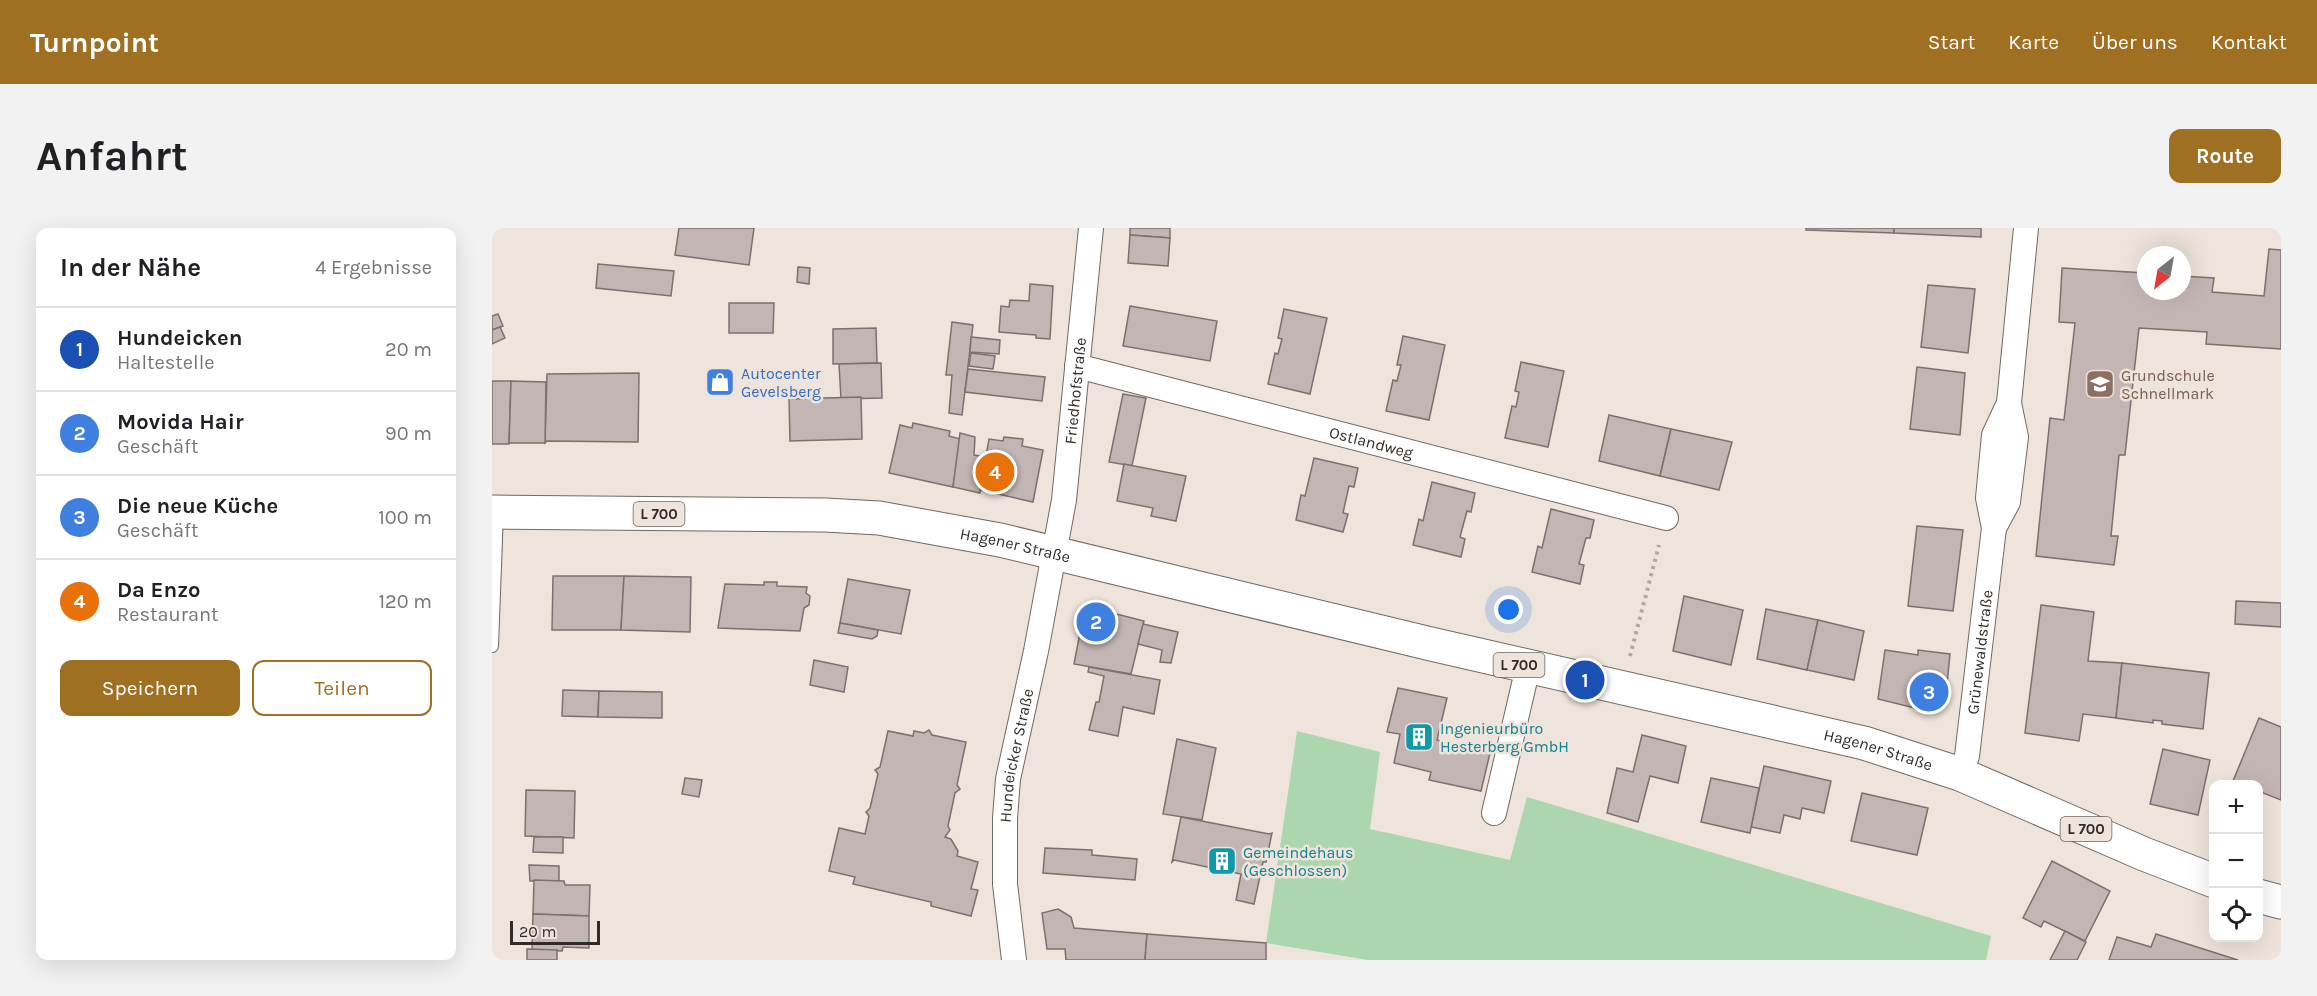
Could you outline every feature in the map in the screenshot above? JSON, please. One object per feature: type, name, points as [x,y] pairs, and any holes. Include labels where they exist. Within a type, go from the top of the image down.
[{"type":"main road","name":"Hagener Straße","points":[[494,512],[825,515],[879,518],[1000,540],[1528,667],[1864,743],[1960,774],[2144,854],[2209,879]]},
{"type":"main road","points":[[2263,897],[2281,902]]},
{"type":"street","name":"Friedhofstraße","points":[[1054,553],[1064,500],[1090,228]]},
{"type":"street","name":"Grünewaldstraße","points":[[1960,774],[1967,756],[1994,528],[2008,502],[2016,437],[2009,403],[2026,228]]},
{"type":"street","name":"Ostlandweg","points":[[1077,366],[1666,518]]},
{"type":"street","name":"Hundeicker Straße","points":[[1014,960],[1005,884],[1005,818],[1008,778],[1054,553]]},
{"type":"street","points":[[1494,813],[1528,667]]},
{"type":"lane","points":[[492,646],[494,512]]},
{"type":"path","points":[[1622,688],[1666,518]]},
{"type":"green space","points":[[1297,731],[1380,752],[1370,829],[1510,860],[1527,797],[1991,936],[1986,960],[1368,960],[1266,943]]},
{"type":"building","points":[[679,228],[754,228],[749,265],[675,255]]},
{"type":"building","points":[[1130,228],[1170,228],[1170,238],[1130,235]]},
{"type":"building","points":[[1806,228],[1894,228],[1894,233],[1806,230]]},
{"type":"building","points":[[1894,228],[1981,228],[1981,237],[1894,233]]},
{"type":"building","points":[[1130,235],[1170,238],[1168,266],[1128,263]]},
{"type":"building","name":"Grundschule Schnellmark","points":[[2269,249],[2281,250],[2281,349],[2206,344],[2207,332],[2139,328],[2125,455],[2119,455],[2111,536],[2118,536],[2114,565],[2036,556],[2050,418],[2064,420],[2075,323],[2059,322],[2062,268],[2137,272],[2137,300],[2191,300],[2191,277],[2214,278],[2212,292],[2264,296]]},
{"type":"building","points":[[598,264],[674,271],[671,296],[596,288]]},
{"type":"building","points":[[798,267],[810,268],[809,284],[797,282]]},
{"type":"building","points":[[1030,284],[1053,286],[1050,339],[1036,338],[1036,335],[999,332],[1001,306],[1009,307],[1010,300],[1029,301]]},
{"type":"building","points":[[1928,285],[1975,289],[1968,353],[1921,347]]},
{"type":"building","points":[[729,303],[774,303],[773,333],[729,333]]},
{"type":"building","points":[[1130,306],[1217,321],[1210,361],[1123,346]]},
{"type":"building","points":[[1284,309],[1327,318],[1310,394],[1268,384],[1275,353],[1278,354],[1282,339],[1278,338]]},
{"type":"building","points":[[498,314],[503,326],[492,330],[492,316]]},
{"type":"building","points":[[952,322],[973,325],[962,415],[949,413],[952,375],[946,375]]},
{"type":"building","points":[[500,327],[505,338],[492,344],[492,330]]},
{"type":"building","points":[[876,328],[877,363],[833,364],[833,329]]},
{"type":"building","points":[[1403,336],[1445,345],[1429,420],[1386,411],[1393,380],[1397,381],[1401,365],[1397,365]]},
{"type":"building","points":[[971,337],[1000,340],[999,354],[970,352]]},
{"type":"building","points":[[971,353],[995,356],[993,369],[969,366]]},
{"type":"building","points":[[1521,362],[1564,371],[1548,447],[1505,438],[1512,406],[1516,407],[1519,392],[1515,391]]},
{"type":"building","points":[[881,363],[882,398],[841,399],[839,364]]},
{"type":"building","points":[[1917,367],[1965,373],[1960,435],[1910,429]]},
{"type":"building","points":[[968,369],[1045,377],[1042,401],[965,392]]},
{"type":"building","points":[[639,373],[638,442],[547,441],[545,443],[547,374]]},
{"type":"building","points":[[492,381],[511,381],[509,444],[492,444]]},
{"type":"building","points":[[511,381],[546,382],[545,443],[509,443]]},
{"type":"building","points":[[1123,394],[1146,398],[1132,466],[1109,462]]},
{"type":"building","points":[[861,397],[862,439],[790,441],[789,399]]},
{"type":"building","points":[[1609,415],[1671,429],[1660,476],[1599,461]]},
{"type":"building","points":[[913,423],[950,431],[949,436],[960,439],[953,487],[889,473],[900,425],[912,428]]},
{"type":"building","points":[[1671,429],[1732,442],[1719,490],[1660,476]]},
{"type":"building","points":[[960,433],[975,437],[974,455],[980,456],[985,461],[980,493],[953,487]]},
{"type":"building","points":[[1004,437],[1023,439],[1022,446],[1043,450],[1033,502],[980,490],[989,439],[1003,441]]},
{"type":"building","points":[[1314,458],[1358,468],[1354,487],[1349,486],[1343,513],[1348,514],[1343,532],[1296,520],[1301,495],[1305,496]]},
{"type":"building","points":[[1124,464],[1186,476],[1176,521],[1151,516],[1153,508],[1117,501]]},
{"type":"building","points":[[1432,482],[1475,493],[1471,512],[1467,511],[1460,537],[1465,539],[1461,557],[1413,545],[1419,519],[1423,521]]},
{"type":"building","points":[[1551,509],[1594,520],[1590,538],[1586,538],[1579,564],[1584,565],[1580,584],[1532,572],[1538,546],[1542,548]]},
{"type":"building","points":[[1917,526],[1963,530],[1953,611],[1908,606]]},
{"type":"building","points":[[553,576],[624,576],[621,630],[552,630]]},
{"type":"building","points":[[624,576],[691,577],[690,632],[621,630]]},
{"type":"building","points":[[848,579],[910,590],[901,634],[840,623]]},
{"type":"building","points":[[764,582],[777,582],[777,586],[807,587],[806,593],[810,596],[809,605],[804,608],[800,631],[718,628],[725,584],[764,585]]},
{"type":"building","points":[[1684,596],[1743,610],[1731,665],[1673,651]]},
{"type":"building","points":[[2236,601],[2281,603],[2281,627],[2235,624]]},
{"type":"building","points":[[2041,605],[2094,612],[2088,661],[2122,663],[2116,718],[2083,714],[2079,741],[2025,733]]},
{"type":"building","points":[[1097,609],[1144,621],[1131,674],[1074,664],[1083,617]]},
{"type":"building","points":[[1766,609],[1818,620],[1807,670],[1757,659]]},
{"type":"building","points":[[1818,620],[1864,631],[1854,680],[1807,670]]},
{"type":"building","points":[[840,623],[878,630],[877,636],[872,639],[838,633]]},
{"type":"building","points":[[1143,624],[1178,632],[1171,663],[1160,662],[1162,650],[1138,644]]},
{"type":"building","points":[[1885,650],[1918,655],[1918,650],[1950,654],[1945,704],[1941,709],[1931,712],[1878,699]]},
{"type":"building","points":[[814,660],[848,667],[844,692],[810,685]]},
{"type":"building","points":[[2122,663],[2209,673],[2203,729],[2162,724],[2162,721],[2153,720],[2153,723],[2116,718]]},
{"type":"building","points":[[1089,667],[1160,680],[1154,714],[1123,707],[1118,736],[1089,730],[1096,702],[1099,702],[1104,676],[1088,672]]},
{"type":"building","name":"Ingenieurbüro Hesterberg GmbH","points":[[1398,688],[1447,698],[1437,740],[1490,753],[1481,791],[1429,780],[1431,772],[1394,763],[1400,734],[1387,732]]},
{"type":"building","points":[[563,690],[599,691],[598,717],[562,716]]},
{"type":"building","points":[[599,691],[662,692],[662,718],[598,717]]},
{"type":"building","points":[[2259,718],[2281,727],[2281,800],[2263,793],[2263,780],[2233,780]]},
{"type":"building","points":[[929,730],[932,735],[966,742],[957,785],[960,789],[955,793],[948,826],[950,830],[945,837],[951,839],[958,851],[957,856],[978,862],[971,889],[978,890],[971,916],[931,906],[931,902],[853,884],[855,877],[829,871],[839,828],[865,834],[869,816],[866,812],[870,808],[878,774],[875,770],[880,767],[888,731],[913,736],[914,731],[924,733]]},
{"type":"building","points":[[1642,735],[1686,746],[1678,783],[1650,776],[1638,822],[1607,813],[1617,768],[1633,772]]},
{"type":"building","points":[[1177,739],[1216,748],[1202,820],[1163,814]]},
{"type":"building","points":[[2163,749],[2210,760],[2198,815],[2150,804]]},
{"type":"building","points":[[1764,766],[1831,781],[1824,813],[1802,808],[1800,819],[1784,815],[1780,833],[1751,827]]},
{"type":"building","points":[[685,778],[702,780],[699,797],[682,794]]},
{"type":"building","points":[[1711,778],[1759,788],[1750,833],[1701,822]]},
{"type":"building","points":[[526,790],[575,791],[574,838],[525,836]]},
{"type":"building","points":[[1862,793],[1928,808],[1917,855],[1851,841]]},
{"type":"building","name":"Gemeindehaus (Geschlossen)","points":[[1181,817],[1272,833],[1254,904],[1236,900],[1241,874],[1174,860],[1172,862]]},
{"type":"building","points":[[534,837],[563,837],[563,853],[533,852]]},
{"type":"building","points":[[1045,848],[1092,850],[1092,855],[1137,859],[1135,880],[1043,873]]},
{"type":"building","points":[[2052,861],[2110,891],[2085,941],[2044,921],[2041,927],[2023,918]]},
{"type":"building","points":[[529,865],[559,866],[559,881],[530,881]]},
{"type":"building","points":[[534,880],[564,881],[565,885],[590,885],[589,916],[533,914]]},
{"type":"building","points":[[1058,909],[1071,917],[1074,928],[1147,934],[1145,960],[1066,960],[1065,949],[1047,949],[1042,913]]},
{"type":"building","points":[[533,914],[589,916],[589,948],[563,947],[562,951],[532,950]]},
{"type":"building","points":[[2065,931],[2086,942],[2077,960],[2050,960]]},
{"type":"building","points":[[1147,934],[1266,943],[1266,960],[1145,960]]},
{"type":"building","points":[[2156,934],[2238,960],[2109,960],[2117,937],[2151,947]]},
{"type":"building","points":[[527,949],[557,950],[557,960],[527,960]]},
{"type":"place","name":"Autocenter Gevelsberg","points":[[720,382]]},
{"type":"place","name":"Grundschule Schnellmark","points":[[2100,384]]},
{"type":"place","name":"Da Enzo","points":[[995,472]]},
{"type":"place","name":"Movida Hair","points":[[1096,622]]},
{"type":"place","name":"Hundeicken","points":[[1585,680]]},
{"type":"place","name":"Die neue Küche","points":[[1929,692]]},
{"type":"place","name":"Ingenieurbüro Hesterberg GmbH","points":[[1419,737]]},
{"type":"place","name":"Gemeindehaus (Geschlossen)","points":[[1222,861]]}]
